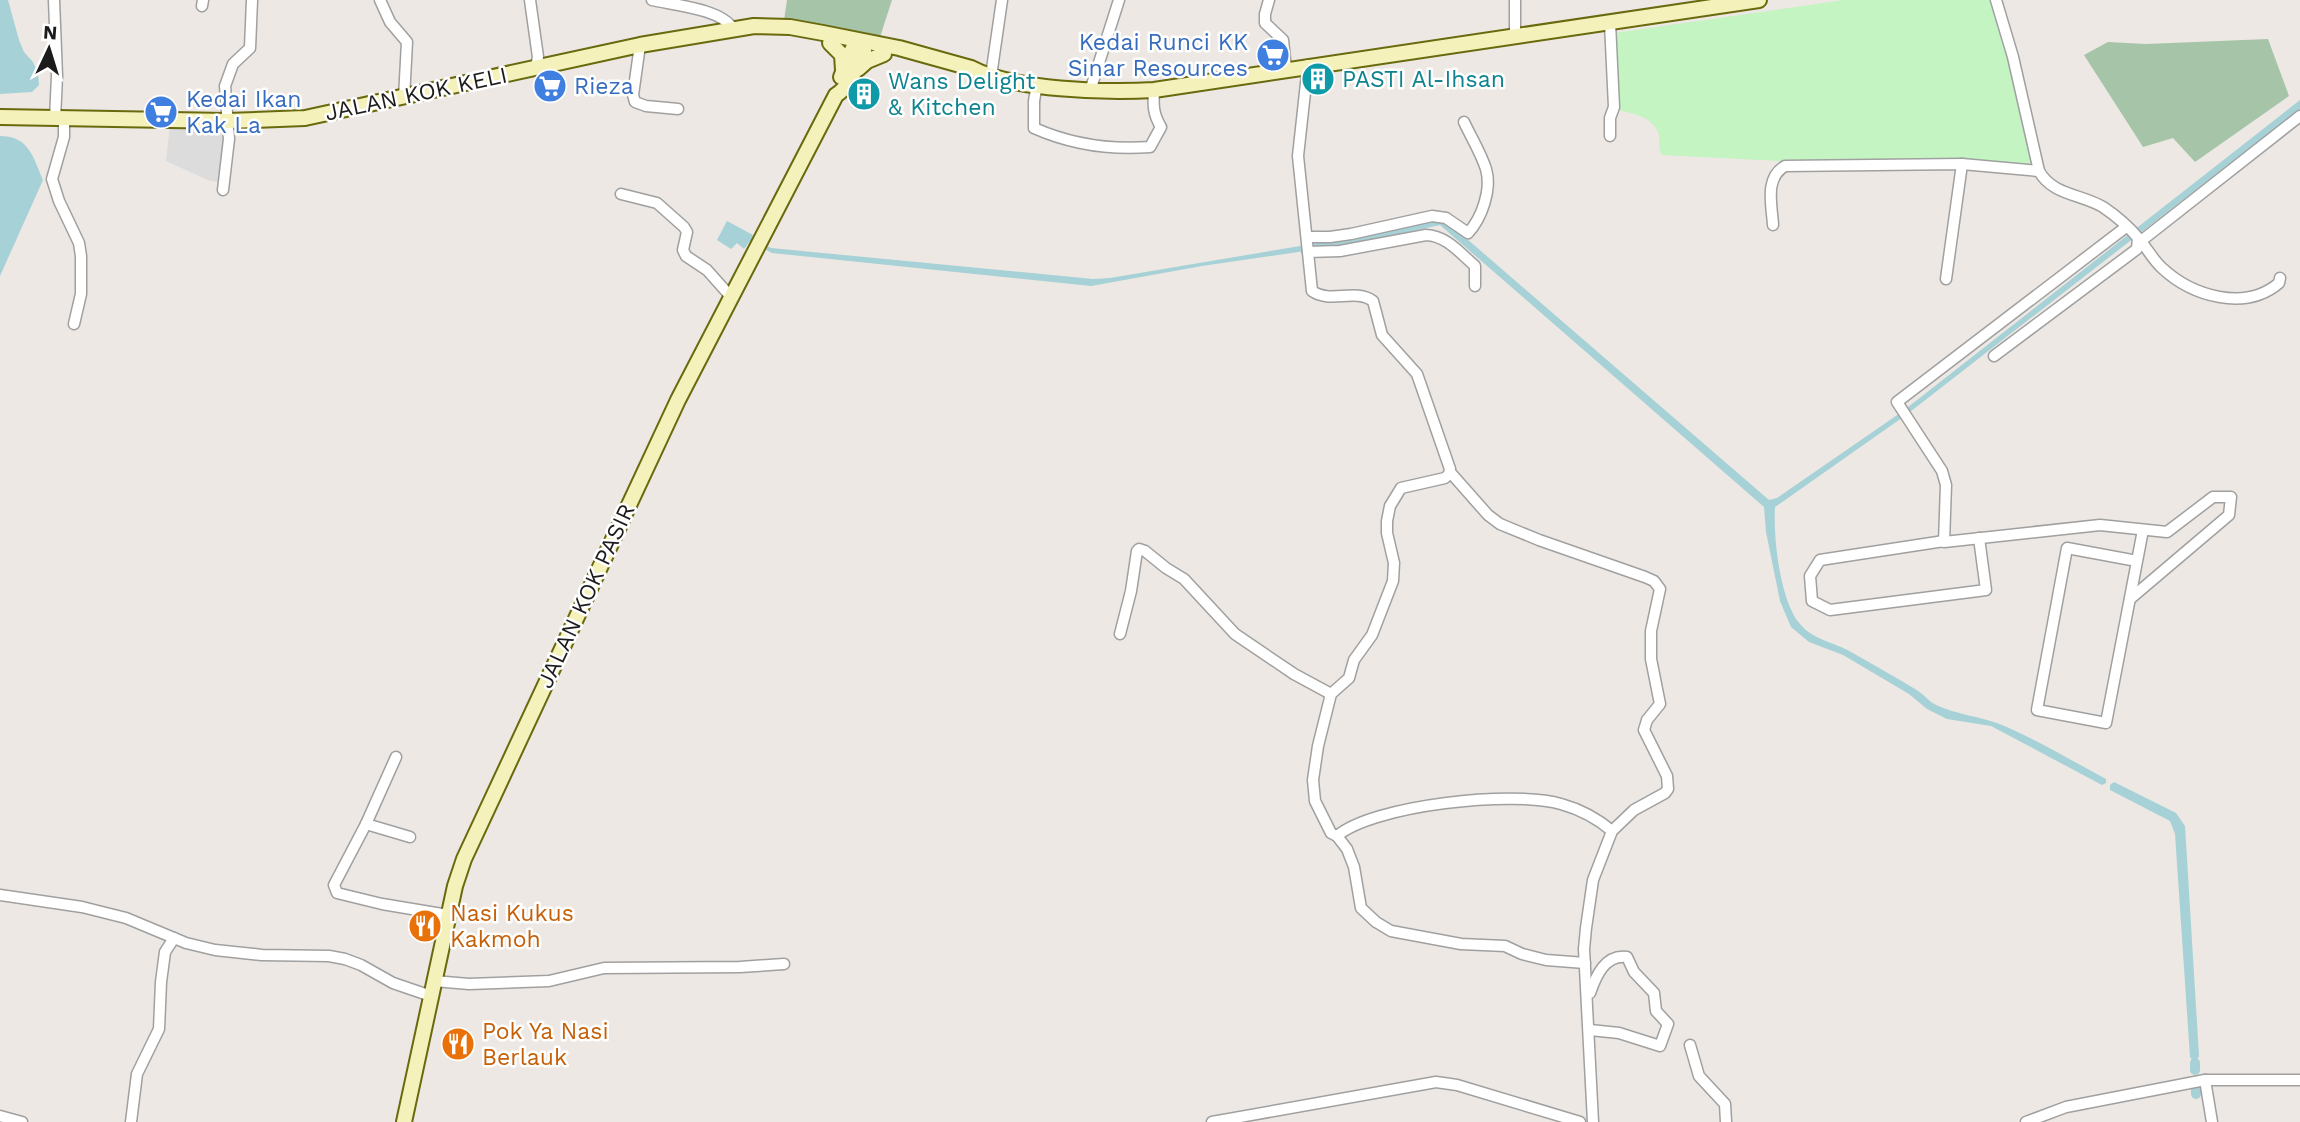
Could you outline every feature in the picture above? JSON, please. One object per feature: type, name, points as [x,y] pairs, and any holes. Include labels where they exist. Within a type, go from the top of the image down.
[{"type":"street","points":[[54,0],[59,119],[64,137],[52,179],[59,201],[79,243],[81,256],[81,294],[74,324]]},
{"type":"street","points":[[223,190],[229,139],[225,86],[228,74],[237,59],[250,48],[252,0]]},
{"type":"street","points":[[380,0],[390,22],[408,42],[404,98]]},
{"type":"street","points":[[530,0],[538,57],[536,67]]},
{"type":"street","points":[[652,0],[685,4],[718,16],[738,29]]},
{"type":"street","points":[[986,74],[1002,0]]},
{"type":"street","points":[[1090,91],[1119,0]]},
{"type":"street","points":[[1269,0],[1265,23],[1283,40],[1286,69]]},
{"type":"street","points":[[1515,0],[1515,36]]},
{"type":"street","name":"JALAN KOK KELI","points":[[0,117],[227,121],[305,118],[640,45],[738,29],[753,34],[827,38],[900,48],[986,74],[1037,84],[1090,91],[1154,90],[1759,0]]},
{"type":"street","points":[[1996,0],[2013,57],[2039,171],[2047,184],[2099,205],[2134,234],[2162,268],[2181,282],[2218,298],[2240,299],[2274,287],[2280,278]]},
{"type":"street","points":[[1610,23],[1614,107],[1610,118],[1611,136]]},
{"type":"street","points":[[827,38],[843,57],[847,75],[867,61],[884,54]]},
{"type":"street","name":"JALAN KOK KELI","points":[[827,38],[971,75],[986,74]]},
{"type":"street","points":[[640,45],[633,95],[635,102],[646,106],[678,109]]},
{"type":"street","points":[[859,48],[900,48]]},
{"type":"street","name":"JALAN KOK PASIR","points":[[404,1122],[448,915],[464,859],[678,400],[836,95],[842,92],[859,48]]},
{"type":"street","points":[[1308,65],[1298,147],[1308,237],[1310,285],[1316,294],[1363,296],[1373,301],[1382,335],[1417,374],[1450,472],[1488,515],[1500,524],[1539,540],[1645,577],[1654,581],[1660,589],[1651,631],[1651,659],[1660,704],[1647,720],[1644,730],[1669,785],[1665,793],[1634,810],[1612,831],[1593,880],[1586,928],[1585,963],[1589,997],[1593,1122]]},
{"type":"street","points":[[1037,84],[1034,128],[1062,138],[1114,148],[1150,147],[1161,127],[1155,118],[1154,90]]},
{"type":"street","points":[[1944,541],[1946,485],[1942,471],[1897,402],[2300,116]]},
{"type":"street","points":[[1308,237],[1340,236],[1432,216],[1446,218],[1468,233],[1480,217],[1488,183],[1486,170],[1464,122]]},
{"type":"street","points":[[1773,225],[1771,187],[1778,171],[1785,166],[1962,164],[2039,171]]},
{"type":"street","points":[[1946,279],[1962,164]]},
{"type":"street","points":[[621,194],[657,203],[684,227],[687,232],[683,250],[686,257],[707,271],[732,298]]},
{"type":"street","points":[[1994,356],[2137,249],[2134,234]]},
{"type":"street","points":[[1308,252],[1340,251],[1436,235],[1446,240],[1475,266],[1475,286]]},
{"type":"street","points":[[1450,472],[1445,478],[1406,486],[1396,495],[1390,506],[1387,533],[1394,563],[1393,581],[1372,635],[1354,660],[1349,678],[1331,694],[1318,746],[1313,780],[1315,801],[1331,833],[1337,836],[1347,849],[1354,867],[1362,908],[1376,922],[1391,931],[1461,944],[1505,946],[1546,960],[1585,963]]},
{"type":"street","points":[[1979,538],[1986,590],[1830,610],[1812,601],[1810,576],[1820,560],[1944,541],[2100,525],[2167,533],[2213,496],[2231,497],[2230,515],[2130,598]]},
{"type":"street","points":[[2137,561],[2067,548],[2037,710],[2105,723],[2130,598],[2143,530]]},
{"type":"street","points":[[1120,634],[1139,549],[1184,579],[1235,634],[1294,674],[1331,694]]},
{"type":"street","points":[[396,757],[366,824],[334,885],[337,893],[448,915]]},
{"type":"street","points":[[1337,836],[1361,822],[1424,806],[1519,798],[1560,804],[1600,821],[1612,831]]},
{"type":"street","points":[[366,824],[410,837]]},
{"type":"street","points":[[0,894],[103,912],[149,926],[200,947],[262,955],[329,956],[345,959],[393,983],[430,996]]},
{"type":"street","points":[[131,1122],[137,1074],[159,1029],[161,982],[166,952],[174,938]]},
{"type":"street","points":[[1589,997],[1596,977],[1608,962],[1618,956],[1627,957],[1634,972],[1654,993],[1656,1011],[1668,1024],[1660,1046],[1619,1033],[1590,1030]]},
{"type":"street","points":[[434,981],[469,984],[549,981],[604,968],[784,964]]},
{"type":"street","points":[[1690,1045],[1699,1076],[1725,1104],[1726,1122]]},
{"type":"street","points":[[2026,1122],[2066,1107],[2205,1080],[2300,1080]]},
{"type":"street","points":[[2205,1080],[2212,1122]]},
{"type":"street","points":[[1212,1122],[1436,1082],[1457,1085],[1580,1122]]},
{"type":"street","points":[[0,1116],[22,1122]]},
{"type":"green space","points":[[787,0],[892,0],[880,37],[784,20]]},
{"type":"green space","points":[[1844,0],[1993,0],[2009,52],[2034,158],[2028,165],[1935,158],[1782,161],[1662,155],[1658,132],[1651,122],[1629,112],[1617,110],[1614,33]]},
{"type":"green space","points":[[2268,39],[2289,96],[2195,162],[2173,138],[2143,147],[2084,55],[2108,42],[2146,44]]},
{"type":"shaded area","points":[[170,126],[225,126],[222,182],[210,181],[166,161]]},
{"type":"water","points":[[0,0],[8,0],[19,40],[38,73],[39,85],[32,92],[0,94]]},
{"type":"water","points":[[2300,100],[2300,109],[1906,415],[1775,507],[1775,534],[1783,585],[1793,614],[1805,629],[1891,675],[1936,705],[2002,725],[2042,744],[2106,779],[2106,783],[2102,785],[1991,726],[1947,719],[1927,709],[1909,694],[1843,655],[1809,642],[1791,627],[1780,601],[1766,532],[1764,507],[1440,225],[1347,245],[1202,266],[1091,286],[772,253],[750,241],[744,249],[737,243],[731,249],[717,240],[727,221],[771,248],[1093,279],[1318,243],[1347,241],[1432,220],[1443,222],[1452,226],[1769,500],[1777,498],[1903,411]]},
{"type":"water","points":[[0,136],[18,140],[29,149],[43,180],[0,276]]},
{"type":"water","points":[[2114,782],[2176,813],[2185,826],[2199,1056],[2195,1063],[2190,1057],[2175,834],[2170,821],[2110,790],[2110,785]]},
{"type":"waterway","points":[[2195,1063],[2195,1070]]},
{"type":"waterway","points":[[2196,1086],[2196,1094]]},
{"type":"place","name":"Kedai Runci KK Sinar Resources","points":[[1273,55]]},
{"type":"place","name":"PASTI Al-Ihsan","points":[[1318,79]]},
{"type":"place","name":"Rieza","points":[[550,86]]},
{"type":"place","name":"Wans Delight & Kitchen","points":[[864,94]]},
{"type":"place","name":"Kedai Ikan Kak La","points":[[161,112]]},
{"type":"place","name":"Nasi Kukus Kakmoh","points":[[425,926]]},
{"type":"place","name":"Pok Ya Nasi Berlauk","points":[[458,1044]]}]
